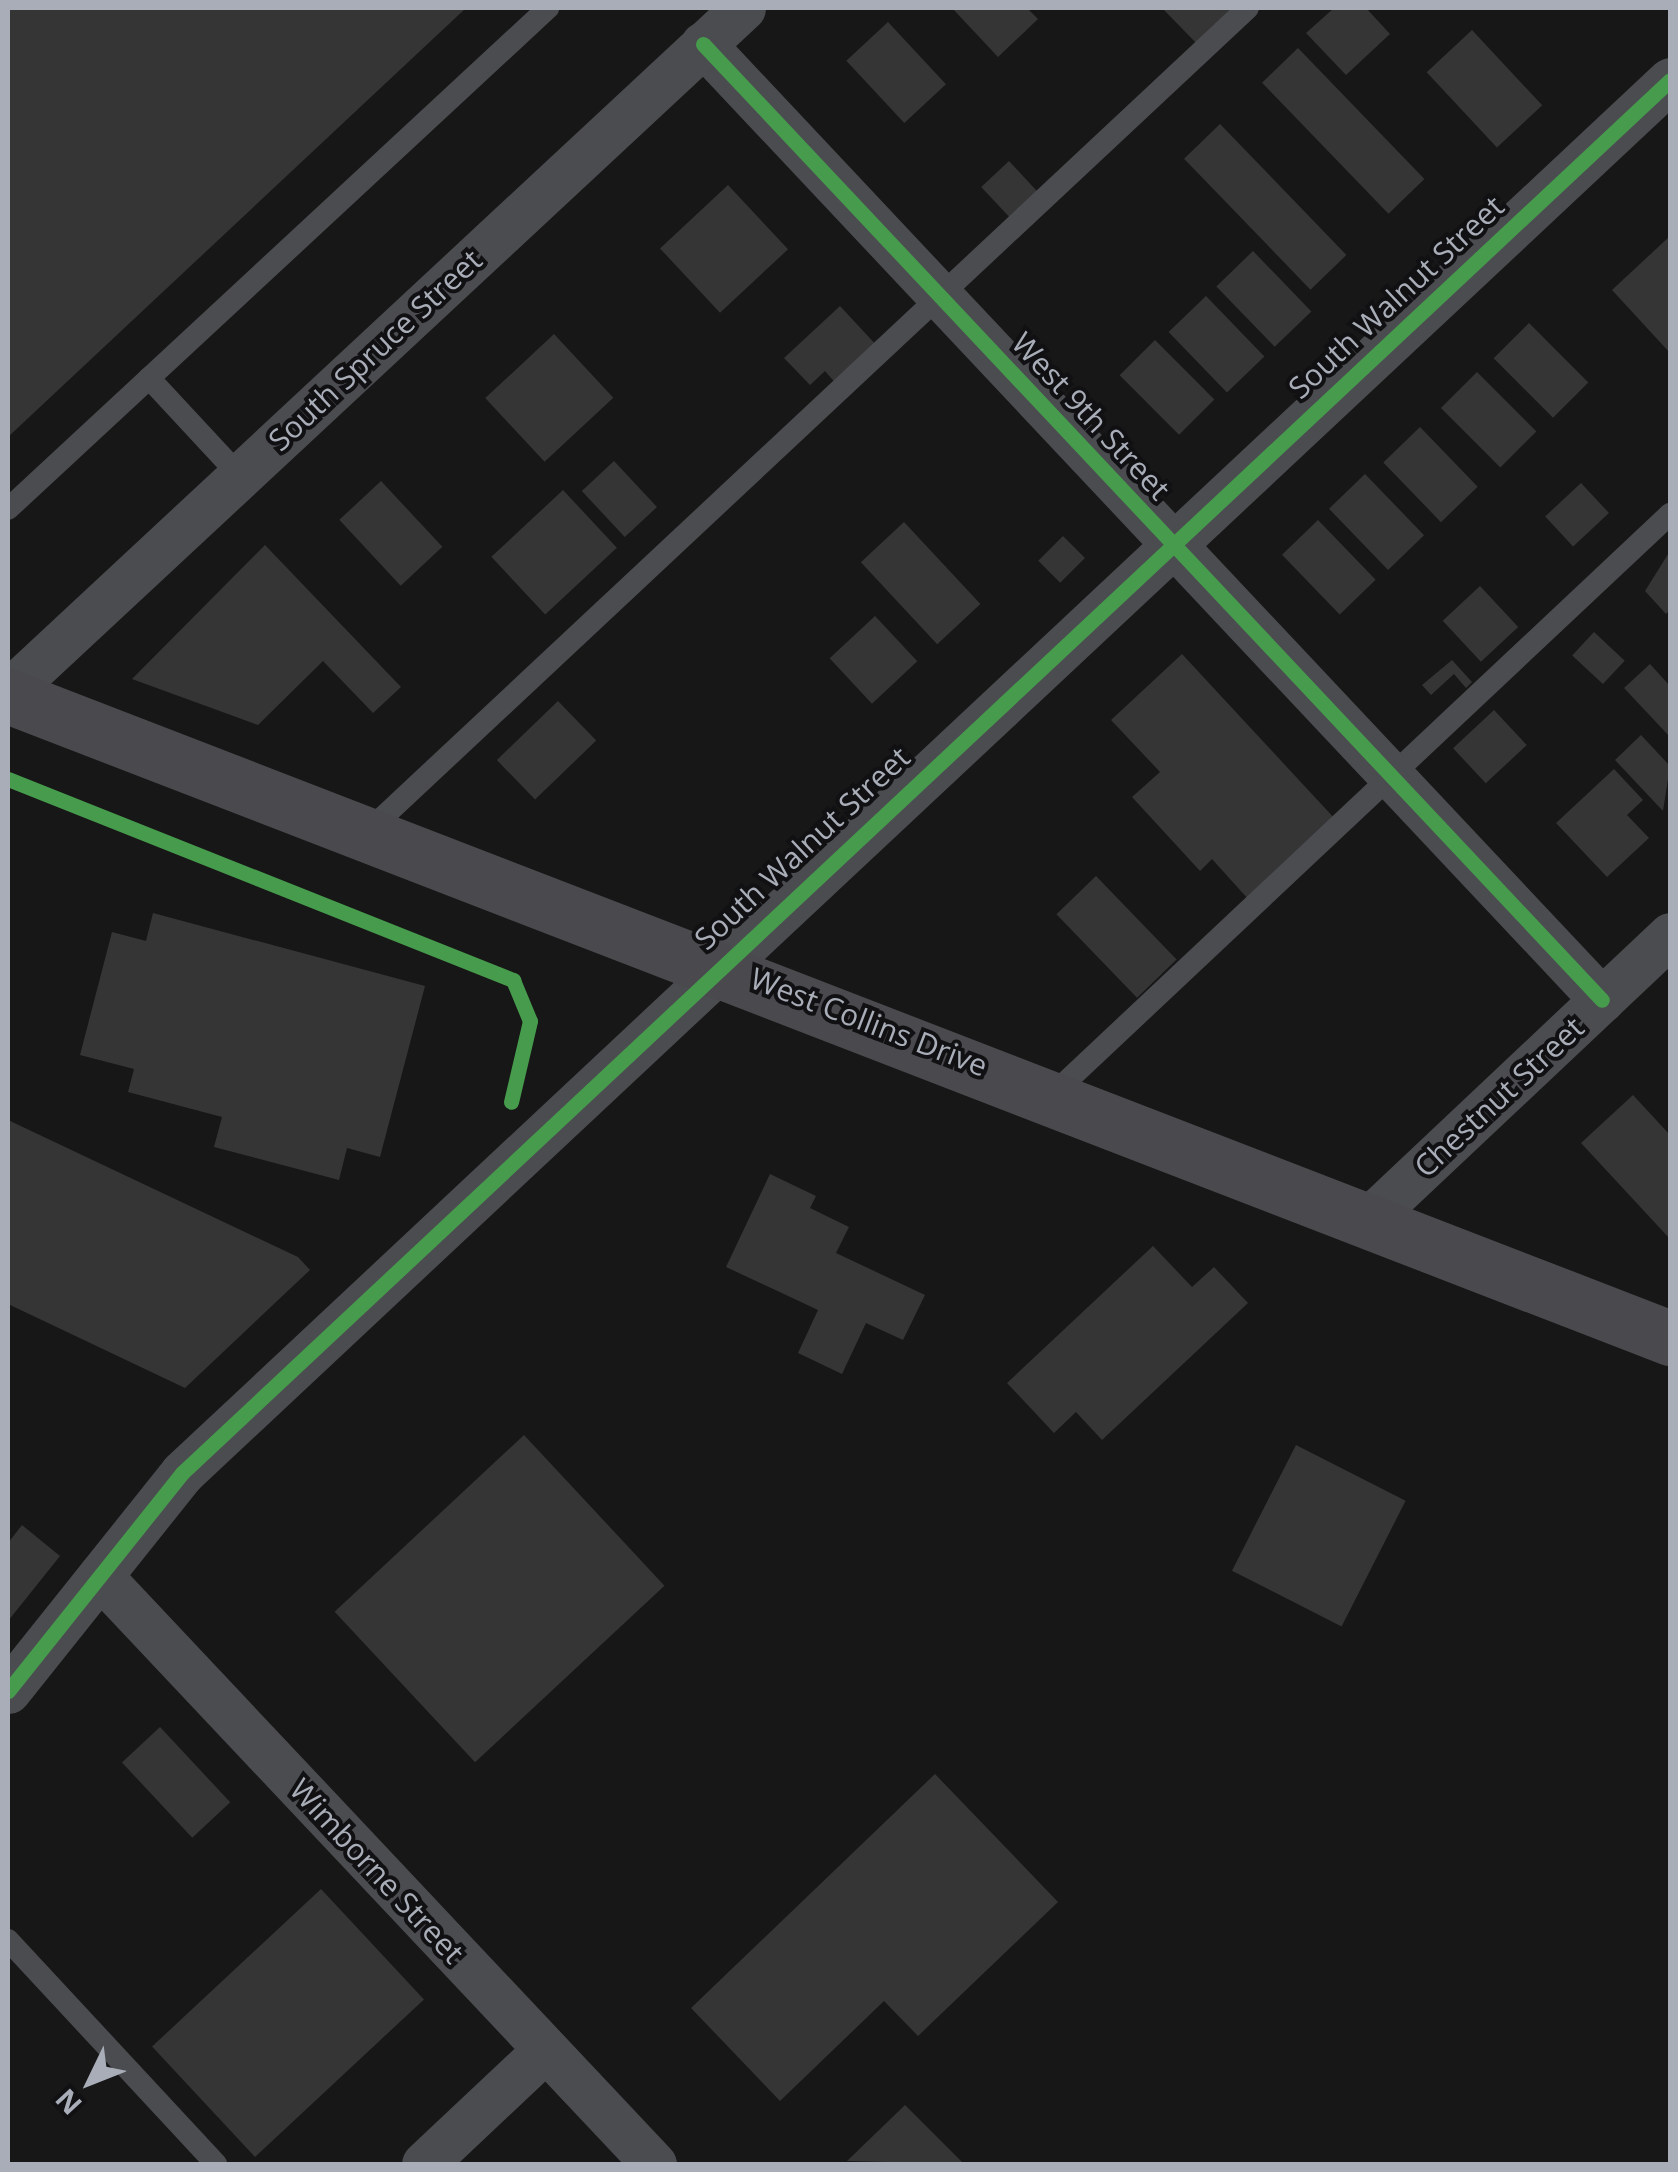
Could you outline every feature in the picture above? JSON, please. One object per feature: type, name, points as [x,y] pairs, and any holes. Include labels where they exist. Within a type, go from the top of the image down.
[{"type":"main road","name":"West Collins Drive","points":[[8,694],[1371,1217],[1670,1338]]},
{"type":"street","name":"South Spruce Street","points":[[8,694],[743,8]]},
{"type":"street","name":"West 9th Street","points":[[703,44],[1602,1000]]},
{"type":"street","name":"South Walnut Street","points":[[8,1691],[182,1473],[718,964],[1670,80]]},
{"type":"street","name":"Chestnut Street","points":[[1371,1217],[1670,935]]},
{"type":"street","name":"Wimborne Street","points":[[100,1576],[654,2164]]},
{"type":"street","points":[[424,2164],[545,2050]]},
{"type":"lane","points":[[8,508],[548,8]]},
{"type":"lane","points":[[367,833],[1248,8]]},
{"type":"lane","points":[[148,378],[240,476]]},
{"type":"lane","points":[[1053,1094],[1670,514]]},
{"type":"lane","points":[[8,1940],[216,2164]]},
{"type":"building","points":[[8,8],[466,8],[8,437]]},
{"type":"building","points":[[952,8],[1027,8],[1038,19],[998,57]]},
{"type":"building","points":[[1162,8],[1241,8],[1200,47]]},
{"type":"building","points":[[1334,8],[1366,8],[1390,34],[1346,75],[1306,33]]},
{"type":"building","points":[[888,22],[946,84],[904,123],[846,61]]},
{"type":"building","points":[[1472,30],[1542,105],[1497,148],[1427,72]]},
{"type":"building","points":[[1298,48],[1424,179],[1388,214],[1262,83]]},
{"type":"building","points":[[1220,124],[1346,255],[1310,290],[1184,159]]},
{"type":"building","points":[[1009,161],[1039,193],[1011,219],[981,187]]},
{"type":"building","points":[[728,185],[788,249],[720,313],[660,248]]},
{"type":"building","points":[[1670,236],[1670,353],[1612,290]]},
{"type":"building","points":[[1253,251],[1311,311],[1275,347],[1216,286]]},
{"type":"building","points":[[1206,296],[1264,356],[1227,393],[1169,332]]},
{"type":"building","points":[[840,306],[879,348],[838,386],[825,371],[810,385],[784,358]]},
{"type":"building","points":[[1529,323],[1588,382],[1553,418],[1494,358]]},
{"type":"building","points":[[554,334],[613,398],[545,462],[485,398]]},
{"type":"building","points":[[1155,340],[1214,399],[1179,435],[1120,375]]},
{"type":"building","points":[[1477,372],[1536,431],[1500,467],[1441,408]]},
{"type":"building","points":[[1420,427],[1478,487],[1441,522],[1383,462]]},
{"type":"building","points":[[614,461],[657,507],[625,537],[582,491]]},
{"type":"building","points":[[1365,474],[1424,535],[1388,570],[1329,509]]},
{"type":"building","points":[[381,481],[442,547],[401,586],[339,520]]},
{"type":"building","points":[[1581,483],[1609,513],[1573,546],[1545,516]]},
{"type":"building","points":[[563,490],[617,548],[545,615],[491,557]]},
{"type":"building","points":[[1318,520],[1376,580],[1340,614],[1282,555]]},
{"type":"building","points":[[904,522],[980,604],[937,644],[861,562]]},
{"type":"building","points":[[1063,536],[1085,558],[1060,583],[1038,561]]},
{"type":"building","points":[[265,545],[401,687],[373,713],[323,661],[258,725],[132,679]]},
{"type":"building","points":[[1670,551],[1670,610],[1666,614],[1645,591]]},
{"type":"building","points":[[1480,586],[1518,627],[1481,662],[1443,621]]},
{"type":"building","points":[[875,616],[917,661],[872,704],[830,658]]},
{"type":"building","points":[[1594,632],[1625,661],[1603,684],[1572,655]]},
{"type":"building","points":[[1182,654],[1336,820],[1249,900],[1212,859],[1200,871],[1132,797],[1160,772],[1111,720]]},
{"type":"building","points":[[1452,660],[1472,682],[1466,688],[1454,674],[1431,695],[1422,685]]},
{"type":"building","points":[[1650,664],[1670,686],[1670,737],[1624,688]]},
{"type":"building","points":[[558,701],[596,741],[535,800],[497,760]]},
{"type":"building","points":[[1494,710],[1527,745],[1486,783],[1453,748]]},
{"type":"building","points":[[1641,735],[1670,766],[1663,811],[1615,760]]},
{"type":"building","points":[[1614,769],[1643,800],[1627,815],[1649,838],[1607,877],[1556,823]]},
{"type":"building","points":[[1096,876],[1177,959],[1137,998],[1056,914]]},
{"type":"building","points":[[153,913],[425,986],[380,1157],[347,1148],[339,1180],[214,1147],[222,1117],[128,1092],[134,1069],[80,1055],[112,932],[146,941]]},
{"type":"building","points":[[1633,1095],[1670,1135],[1670,1239],[1581,1143]]},
{"type":"building","points":[[8,1120],[298,1257],[310,1270],[185,1388],[8,1304]]},
{"type":"building","points":[[770,1174],[816,1196],[810,1208],[849,1227],[836,1253],[925,1295],[903,1340],[866,1323],[842,1374],[798,1353],[818,1310],[726,1267]]},
{"type":"building","points":[[1153,1246],[1192,1287],[1214,1267],[1248,1303],[1102,1440],[1076,1412],[1054,1433],[1007,1383]]},
{"type":"building","points":[[524,1435],[664,1586],[475,1762],[335,1612]]},
{"type":"building","points":[[1296,1445],[1406,1501],[1342,1626],[1232,1571]]},
{"type":"building","points":[[22,1525],[60,1556],[8,1621],[8,1543]]},
{"type":"building","points":[[160,1727],[230,1802],[192,1838],[122,1762]]},
{"type":"building","points":[[935,1774],[1058,1902],[918,2036],[884,2001],[780,2101],[691,2008]]},
{"type":"building","points":[[321,1889],[424,1999],[255,2157],[152,2047]]},
{"type":"building","points":[[905,2105],[964,2164],[847,2161]]},
{"type":"cycle path","points":[[703,44],[1602,1000]]},
{"type":"cycle path","points":[[8,1691],[182,1473],[1670,80]]},
{"type":"cycle path","points":[[8,779],[513,980],[530,1021],[511,1102]]}]
